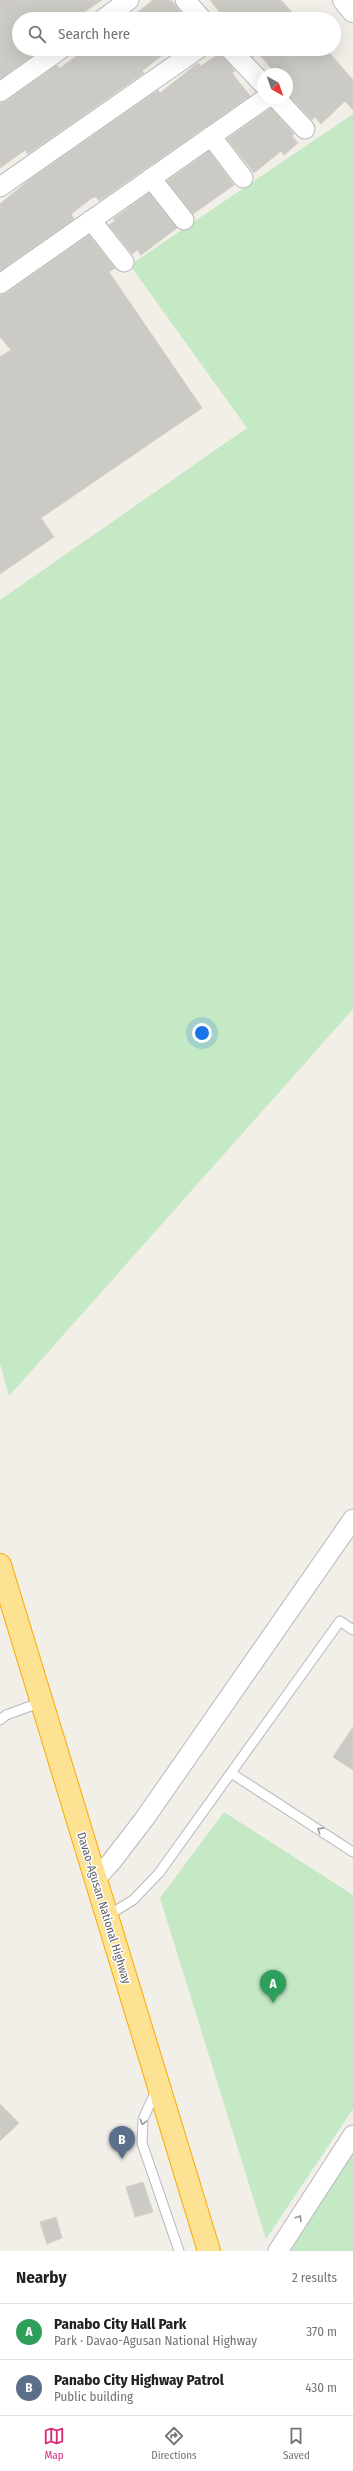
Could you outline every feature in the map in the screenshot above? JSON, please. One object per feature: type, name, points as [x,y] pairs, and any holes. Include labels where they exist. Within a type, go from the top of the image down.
[{"type":"highway","name":"Davao-Agusan National Highway","points":[[0,1565],[43,1702],[106,1917],[209,2251]]},
{"type":"main road","points":[[344,0],[353,11]]},
{"type":"street","points":[[112,12],[128,0]]},
{"type":"street","points":[[185,0],[196,12]]},
{"type":"street","points":[[0,92],[51,56]]},
{"type":"street","points":[[0,187],[188,56]]},
{"type":"street","points":[[237,56],[257,78]]},
{"type":"street","points":[[0,284],[257,104]]},
{"type":"street","points":[[282,104],[305,129]]},
{"type":"street","points":[[211,136],[243,178]]},
{"type":"street","points":[[151,178],[184,220]]},
{"type":"street","points":[[91,220],[124,262]]},
{"type":"street","points":[[95,1880],[142,1823],[353,1519]]},
{"type":"street","points":[[278,2251],[353,2135]]},
{"type":"lane","points":[[106,1917],[119,1910],[146,1889],[340,1621],[353,1630]]},
{"type":"lane","points":[[2,1716],[43,1702]]},
{"type":"lane","points":[[231,1773],[353,1852]]},
{"type":"lane","points":[[158,2086],[143,2119],[142,2143],[179,2251]]},
{"type":"green space","points":[[353,114],[353,1009],[9,1396],[0,1364],[0,600],[247,428],[130,265]]},
{"type":"green space","points":[[224,1812],[353,1895],[353,2109],[266,2239],[160,1898]]},
{"type":"green space","points":[[353,2151],[353,2251],[288,2251]]},
{"type":"building","points":[[0,0],[102,0],[84,12],[12,12],[12,56],[32,56],[0,79]]},
{"type":"building","points":[[153,0],[171,0],[180,12],[138,12]]},
{"type":"building","points":[[210,0],[281,0],[292,12],[219,12]]},
{"type":"building","points":[[76,56],[161,56],[142,71],[144,73],[28,154],[25,150],[0,168],[0,103],[6,101],[57,65],[60,68]]},
{"type":"building","points":[[216,56],[222,56],[235,71],[232,73],[250,96],[99,201],[96,197],[92,198],[71,214],[74,219],[0,271],[0,204],[29,180],[158,90],[160,93],[198,63],[201,66]]},
{"type":"building","points":[[261,56],[332,56],[353,80],[353,110],[345,101],[321,124],[315,117],[312,120],[293,100],[293,68],[271,68]]},
{"type":"building","points":[[271,108],[294,134],[292,136],[298,143],[284,155],[281,151],[254,173],[227,139]]},
{"type":"building","points":[[209,151],[234,185],[193,214],[167,181]]},
{"type":"building","points":[[149,193],[177,228],[141,255],[137,250],[132,254],[109,225],[115,221],[113,219]]},
{"type":"building","points":[[89,235],[115,268],[109,272],[202,408],[41,518],[54,537],[0,574],[0,357],[11,350],[0,337],[0,295],[6,293]]},
{"type":"building","points":[[353,1727],[353,1770],[333,1757]]},
{"type":"building","points":[[0,2104],[19,2123],[0,2141]]},
{"type":"building","points":[[143,2182],[153,2212],[135,2217],[126,2187]]},
{"type":"building","points":[[56,2217],[62,2238],[47,2244],[40,2222]]},
{"type":"place","name":"Panabo City Hall Park","points":[[273,2003]]},
{"type":"place","name":"Panabo City Highway Patrol","points":[[122,2159]]}]
